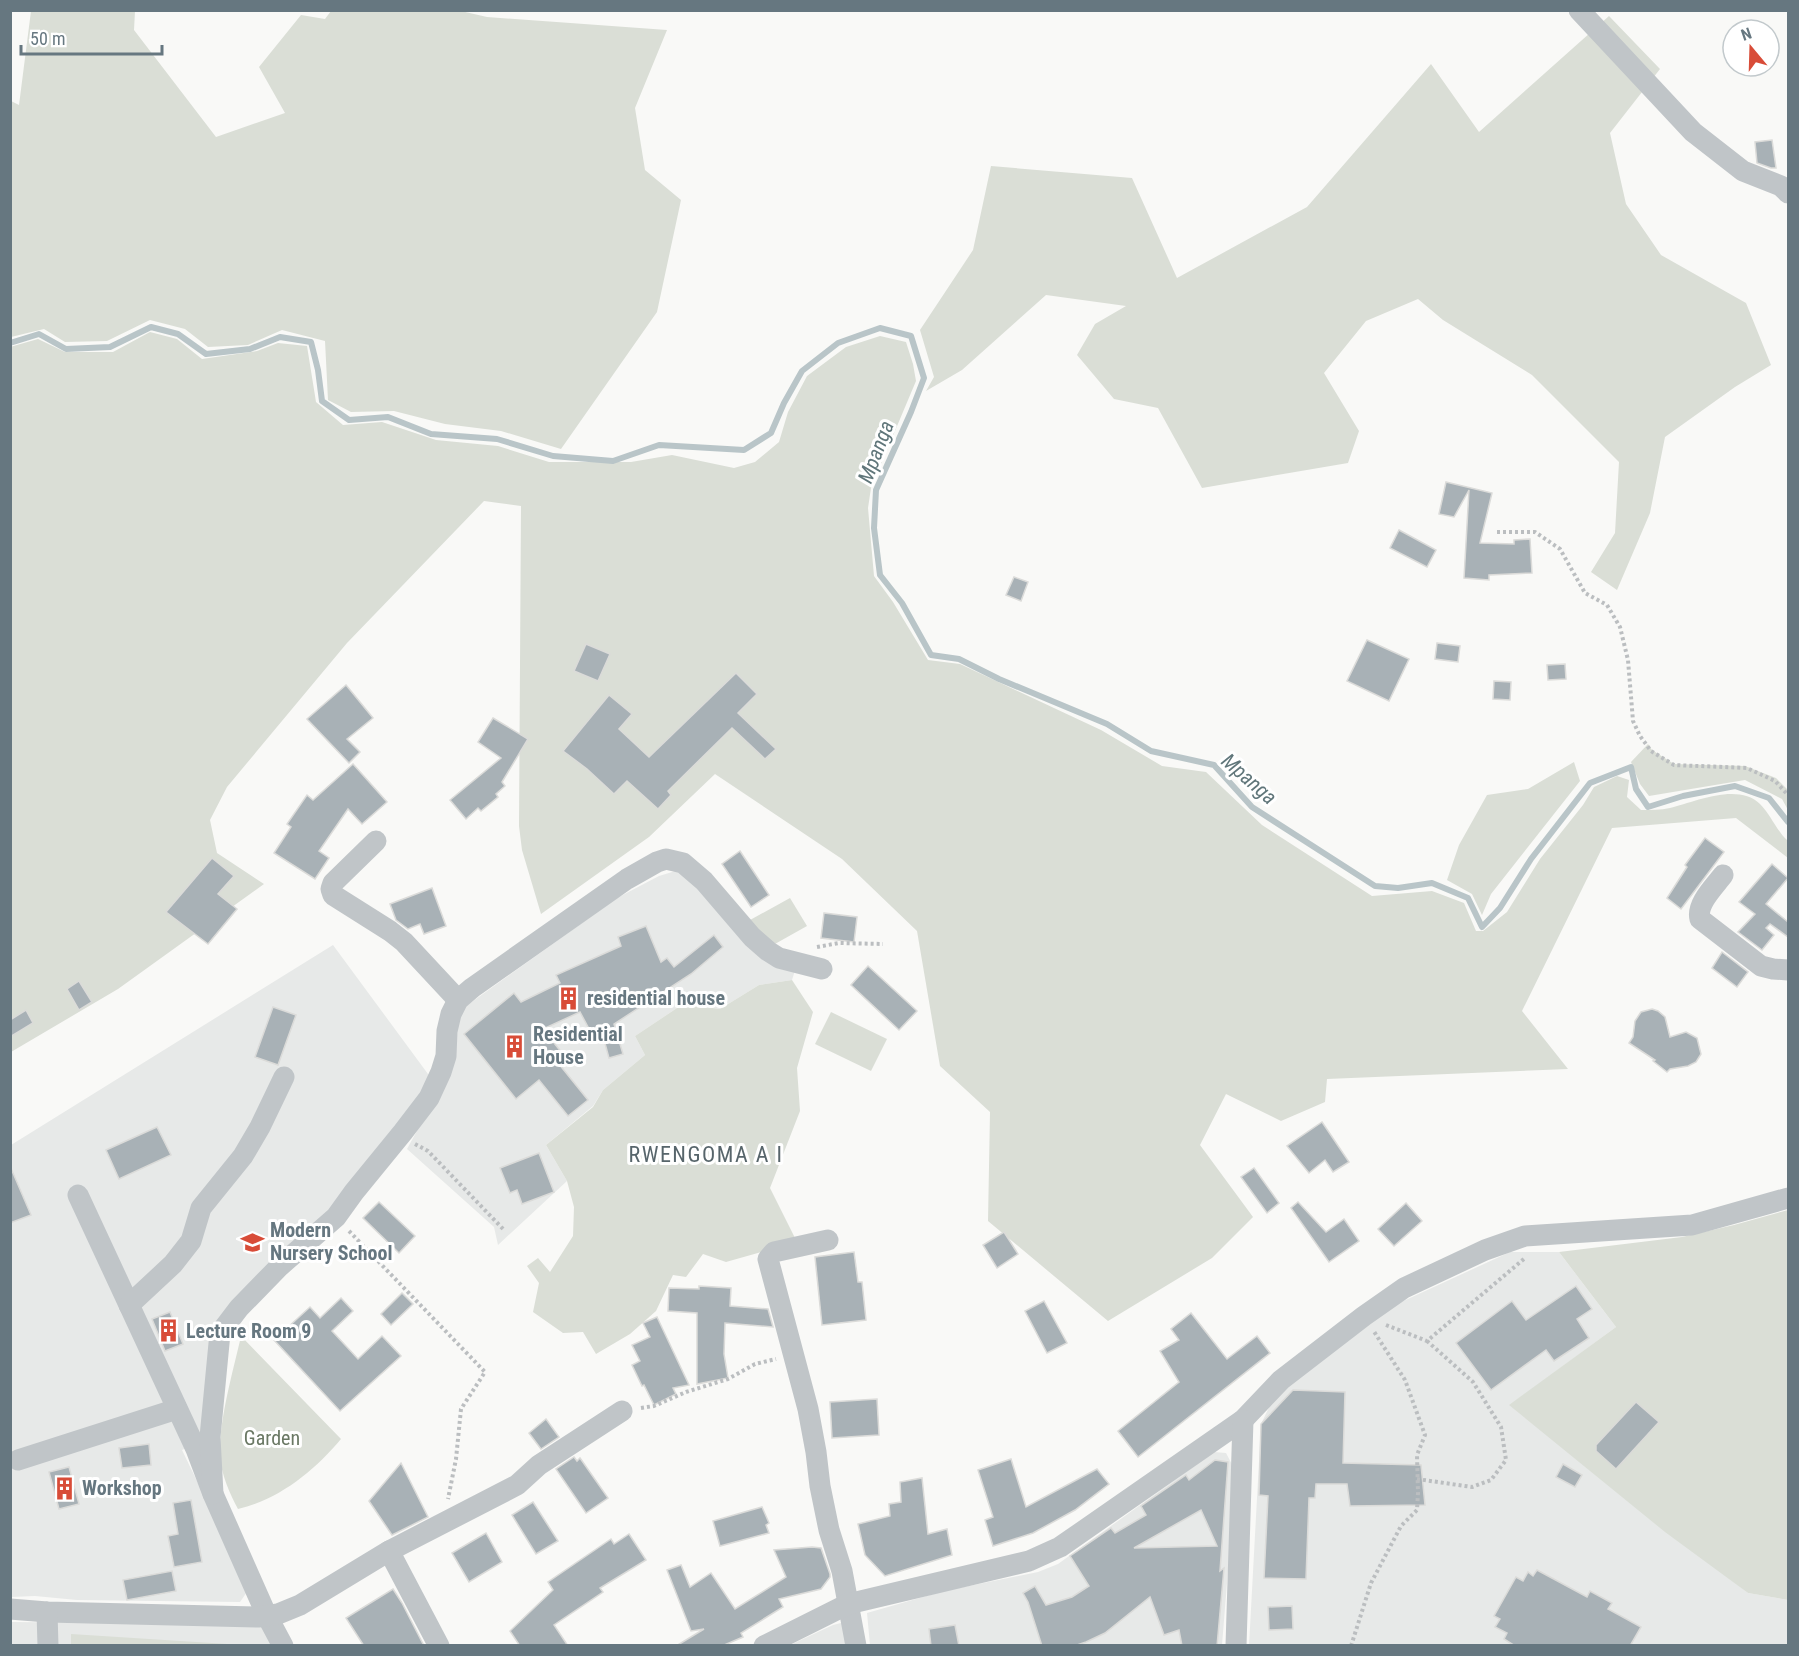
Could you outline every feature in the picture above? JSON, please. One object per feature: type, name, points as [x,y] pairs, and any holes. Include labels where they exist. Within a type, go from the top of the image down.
[{"type":"street","points":[[1579,10],[1693,132],[1743,171],[1781,186],[1788,193]]},
{"type":"street","points":[[376,841],[333,883],[331,890],[333,895],[404,942],[458,1000]]},
{"type":"street","points":[[213,1494],[210,1437],[220,1333],[239,1308],[280,1266],[336,1217],[429,1098],[446,1056],[447,1031],[451,1014],[458,1000],[498,969],[627,879],[666,859],[683,863],[704,881],[752,937],[768,951],[779,958],[822,969]]},
{"type":"street","points":[[1723,875],[1701,907],[1698,913],[1700,919],[1761,966],[1788,970]]},
{"type":"street","points":[[129,1305],[173,1264],[191,1241],[201,1208],[243,1156],[284,1077]]},
{"type":"street","points":[[78,1195],[196,1449],[213,1494],[267,1616],[283,1646]]},
{"type":"street","points":[[764,1646],[848,1604],[1042,1556],[1060,1547],[1243,1420],[1281,1380],[1404,1288],[1485,1250],[1525,1236],[1692,1225],[1788,1198]]},
{"type":"street","points":[[828,1240],[774,1252],[768,1259],[795,1355],[814,1441],[819,1486],[829,1530],[842,1571],[856,1646]]},
{"type":"street","points":[[18,1460],[177,1408]]},
{"type":"street","points":[[10,1609],[47,1612],[267,1616],[278,1614],[300,1605],[389,1551],[517,1485],[539,1465],[622,1411]]},
{"type":"street","points":[[1236,1646],[1243,1420]]},
{"type":"street","points":[[389,1551],[439,1646]]},
{"type":"street","points":[[47,1612],[48,1646]]},
{"type":"path","points":[[1497,532],[1535,532],[1560,549],[1585,593],[1607,605],[1620,627],[1628,660],[1633,721],[1651,751],[1674,765],[1747,768],[1775,781],[1788,795]]},
{"type":"path","points":[[808,948],[839,942],[883,944]]},
{"type":"path","points":[[403,1132],[418,1146],[428,1151],[505,1231]]},
{"type":"path","points":[[336,1217],[485,1372],[461,1409],[456,1459],[444,1523]]},
{"type":"path","points":[[1427,1341],[1534,1252]]},
{"type":"path","points":[[1364,1316],[1427,1341],[1473,1382],[1501,1427],[1506,1460],[1491,1480],[1472,1487],[1417,1479]]},
{"type":"path","points":[[1351,1646],[1371,1583],[1401,1526],[1417,1510],[1417,1455],[1425,1435],[1405,1380],[1364,1316]]},
{"type":"path","points":[[622,1411],[654,1407],[686,1392],[728,1379],[755,1364],[795,1355]]},
{"type":"shaded area","points":[[682,869],[797,964],[792,980],[759,985],[720,1009],[683,1004],[635,1036],[645,1055],[603,1090],[593,1106],[546,1145],[567,1181],[498,1245],[494,1227],[407,1149],[434,1100],[455,1014],[617,898],[659,876]]},
{"type":"shaded area","points":[[333,945],[428,1074],[431,1083],[403,1146],[242,1291],[202,1441],[182,1450],[249,1589],[240,1602],[11,1597],[11,1145]]},
{"type":"shaded area","points":[[1510,1252],[1559,1252],[1616,1327],[1510,1405],[1748,1593],[1788,1600],[1788,1645],[1249,1646],[1261,1424],[1274,1397],[1386,1309]]},
{"type":"shaded area","points":[[1214,1452],[1226,1453],[1236,1472],[1222,1645],[870,1645],[867,1613],[944,1591],[1038,1572],[1058,1564]]},
{"type":"shaded area","points":[[11,1622],[260,1624],[272,1646],[11,1646]]},
{"type":"shaded area","points":[[845,1622],[853,1645],[788,1646],[833,1625]]},
{"type":"green space","points":[[31,11],[135,11],[134,30],[216,137],[285,113],[259,67],[301,15],[325,19],[331,11],[461,11],[487,17],[667,30],[635,108],[645,170],[681,200],[657,312],[561,449],[501,431],[445,424],[394,411],[351,412],[328,400],[325,341],[282,330],[248,345],[208,347],[185,329],[150,320],[107,341],[65,342],[44,329],[11,337],[11,101],[19,105]]},
{"type":"green space","points":[[1609,16],[1660,69],[1610,133],[1626,204],[1661,255],[1746,303],[1771,365],[1735,387],[1665,437],[1650,513],[1617,590],[1591,572],[1615,533],[1619,462],[1532,375],[1443,320],[1418,299],[1366,321],[1324,373],[1359,431],[1348,463],[1202,488],[1158,408],[1114,399],[1077,355],[1095,324],[1126,306],[1046,295],[962,370],[926,391],[934,377],[920,330],[973,250],[991,166],[1132,178],[1177,278],[1307,207],[1431,64],[1479,132]]},
{"type":"green space","points":[[150,332],[177,339],[202,359],[257,351],[278,343],[307,346],[316,402],[343,425],[382,422],[436,440],[498,446],[549,462],[631,462],[672,455],[734,468],[755,462],[779,442],[788,412],[807,376],[846,347],[880,336],[906,342],[916,381],[871,488],[868,508],[874,576],[893,602],[928,660],[960,664],[1101,730],[1162,766],[1206,772],[1262,825],[1372,896],[1432,891],[1464,903],[1476,931],[1483,931],[1507,912],[1540,859],[1583,805],[1594,787],[1617,776],[1629,780],[1627,797],[1641,810],[1667,809],[1716,795],[1740,795],[1751,798],[1764,808],[1788,841],[1788,858],[1736,818],[1612,828],[1522,1011],[1568,1069],[1327,1079],[1325,1102],[1281,1121],[1226,1094],[1200,1145],[1253,1217],[1212,1258],[1108,1321],[988,1221],[990,1112],[940,1066],[917,931],[842,859],[715,774],[649,837],[541,914],[522,850],[519,826],[521,506],[484,501],[347,643],[227,787],[210,820],[217,853],[264,884],[118,989],[11,1052],[10,347],[38,339],[65,352],[113,352]]},
{"type":"green space","points":[[1648,744],[1652,750],[1674,764],[1745,766],[1776,778],[1788,790],[1788,810],[1782,799],[1745,780],[1649,796],[1640,784],[1631,762]]},
{"type":"green space","points":[[1574,762],[1580,781],[1491,894],[1482,915],[1472,894],[1447,880],[1459,845],[1487,795],[1528,789]]},
{"type":"green space","points":[[790,898],[807,926],[766,949],[750,920]]},
{"type":"green space","points":[[792,980],[813,1012],[797,1068],[800,1111],[770,1188],[797,1242],[726,1262],[703,1254],[686,1277],[673,1275],[656,1311],[630,1334],[596,1354],[583,1332],[563,1333],[533,1312],[539,1283],[527,1266],[538,1258],[550,1272],[573,1236],[574,1207],[567,1181],[546,1145],[593,1107],[603,1090],[645,1055],[635,1036],[683,1004],[720,1009],[759,985]]},
{"type":"green space","points":[[831,1012],[887,1039],[871,1071],[815,1044]]},
{"type":"green space","points":[[1788,1210],[1788,1600],[1748,1593],[1665,1532],[1509,1405],[1616,1327],[1559,1252],[1682,1237]]},
{"type":"green space","name":"Garden","points":[[241,1336],[341,1439],[308,1473],[282,1491],[238,1509],[224,1477],[220,1442],[224,1411]]},
{"type":"green space","points":[[71,1634],[243,1645],[71,1645]]},
{"type":"building","points":[[1772,140],[1776,168],[1757,163],[1755,142]]},
{"type":"building","points":[[1446,482],[1492,493],[1480,543],[1514,544],[1514,540],[1530,539],[1532,573],[1489,575],[1489,580],[1464,578],[1469,490],[1454,517],[1439,514]]},
{"type":"building","points":[[1399,530],[1436,550],[1427,567],[1390,548]]},
{"type":"building","points":[[1014,577],[1028,582],[1021,601],[1006,595]]},
{"type":"building","points":[[1367,640],[1409,659],[1389,701],[1347,681]]},
{"type":"building","points":[[1437,643],[1460,646],[1458,662],[1435,659]]},
{"type":"building","points":[[586,644],[610,654],[598,681],[574,671]]},
{"type":"building","points":[[1565,664],[1566,679],[1548,680],[1547,665]]},
{"type":"building","points":[[736,673],[757,694],[738,713],[776,749],[765,759],[732,728],[668,791],[671,795],[658,809],[627,781],[614,794],[563,751],[609,695],[632,714],[619,729],[649,757]]},
{"type":"building","points":[[1494,681],[1511,682],[1510,700],[1493,699]]},
{"type":"building","points":[[346,685],[373,718],[347,739],[360,752],[349,763],[307,719]]},
{"type":"building","points":[[493,718],[528,739],[502,782],[505,786],[496,794],[498,797],[481,811],[478,808],[466,819],[450,800],[501,758],[478,742]]},
{"type":"building","points":[[353,764],[387,802],[362,824],[348,809],[319,851],[329,858],[315,879],[274,853],[291,827],[287,824],[307,795],[313,800]]},
{"type":"building","points":[[1705,838],[1724,852],[1681,909],[1667,898],[1687,867],[1685,865]]},
{"type":"building","points":[[740,851],[769,895],[751,907],[722,864]]},
{"type":"building","points":[[212,858],[234,876],[218,894],[237,909],[208,944],[166,912]]},
{"type":"building","points":[[1772,864],[1788,878],[1766,904],[1788,922],[1788,937],[1770,924],[1766,928],[1774,935],[1762,950],[1738,932],[1755,914],[1739,902]]},
{"type":"building","points":[[432,888],[446,926],[424,934],[420,924],[408,929],[396,920],[390,904]]},
{"type":"building","points":[[824,913],[857,917],[854,942],[821,938]]},
{"type":"building","points":[[646,926],[661,962],[667,958],[674,967],[714,935],[723,947],[691,974],[614,1024],[623,1054],[609,1058],[603,1036],[595,1040],[580,1012],[543,1029],[566,1058],[559,1064],[588,1100],[568,1116],[539,1080],[516,1099],[464,1034],[514,993],[521,1002],[560,983],[556,975],[621,946],[618,937]]},
{"type":"building","points":[[1722,952],[1748,972],[1737,987],[1712,968]]},
{"type":"building","points":[[868,966],[917,1011],[899,1030],[851,985]]},
{"type":"building","points":[[79,981],[92,1002],[79,1010],[67,989]]},
{"type":"building","points":[[273,1007],[296,1015],[278,1065],[255,1057]]},
{"type":"building","points":[[1652,1009],[1665,1017],[1670,1037],[1686,1032],[1697,1038],[1701,1054],[1696,1062],[1670,1069],[1667,1072],[1653,1061],[1655,1060],[1629,1043],[1633,1037],[1635,1021],[1641,1012]]},
{"type":"building","points":[[26,1010],[33,1023],[10,1037],[10,1020]]},
{"type":"building","points":[[1322,1122],[1349,1162],[1333,1172],[1325,1160],[1309,1173],[1287,1146]]},
{"type":"building","points":[[157,1127],[171,1155],[119,1179],[106,1150]]},
{"type":"building","points":[[539,1153],[554,1192],[522,1204],[517,1190],[510,1193],[500,1168]]},
{"type":"building","points":[[10,1166],[31,1215],[10,1223]]},
{"type":"building","points":[[1254,1168],[1279,1203],[1267,1213],[1241,1177]]},
{"type":"building","points":[[379,1202],[415,1236],[399,1253],[363,1218]]},
{"type":"building","points":[[1298,1202],[1326,1232],[1344,1219],[1359,1241],[1329,1262],[1291,1208]]},
{"type":"building","points":[[1406,1203],[1422,1221],[1394,1246],[1378,1229]]},
{"type":"building","points":[[1004,1232],[1018,1254],[997,1268],[983,1245]]},
{"type":"building","points":[[854,1252],[858,1282],[862,1282],[866,1320],[822,1325],[815,1257]]},
{"type":"building","points":[[699,1286],[731,1288],[730,1306],[768,1309],[773,1327],[725,1323],[724,1354],[728,1378],[697,1384],[697,1313],[668,1311],[669,1288],[699,1289]]},
{"type":"building","points":[[1576,1286],[1592,1309],[1577,1319],[1589,1338],[1554,1361],[1546,1350],[1491,1390],[1456,1343],[1512,1301],[1526,1320]]},
{"type":"building","points":[[402,1293],[413,1304],[391,1325],[381,1314]]},
{"type":"building","points":[[341,1298],[353,1311],[332,1331],[358,1359],[382,1336],[401,1356],[340,1411],[274,1340],[310,1307],[320,1318]]},
{"type":"building","points":[[1044,1301],[1067,1343],[1047,1353],[1025,1311]]},
{"type":"building","name":"Lecture Room 9","points":[[170,1312],[183,1344],[165,1351],[152,1319]]},
{"type":"building","points":[[1191,1313],[1227,1359],[1257,1336],[1270,1353],[1138,1457],[1118,1431],[1179,1382],[1160,1351],[1179,1340],[1171,1329]]},
{"type":"building","points":[[657,1317],[689,1385],[673,1388],[676,1394],[654,1405],[632,1365],[640,1361],[632,1345],[650,1337],[643,1323]]},
{"type":"building","points":[[1293,1390],[1345,1392],[1343,1463],[1421,1465],[1425,1505],[1350,1506],[1347,1484],[1316,1484],[1315,1498],[1309,1498],[1306,1579],[1264,1578],[1268,1496],[1259,1495],[1261,1424]]},
{"type":"building","points":[[877,1399],[879,1435],[832,1438],[830,1402]]},
{"type":"building","points":[[1636,1402],[1659,1422],[1616,1469],[1596,1451],[1596,1445]]},
{"type":"building","points":[[546,1419],[559,1437],[541,1449],[529,1433]]},
{"type":"building","points":[[149,1444],[151,1465],[122,1468],[119,1448]]},
{"type":"building","points":[[574,1457],[577,1461],[580,1458],[608,1498],[586,1513],[556,1469]]},
{"type":"building","points":[[1011,1459],[1026,1507],[1097,1469],[1109,1484],[1075,1510],[1033,1533],[993,1546],[985,1520],[993,1517],[978,1470]]},
{"type":"building","points":[[1215,1460],[1228,1462],[1220,1571],[1224,1568],[1217,1646],[1182,1646],[1179,1630],[1164,1635],[1150,1597],[1105,1633],[1086,1642],[1074,1646],[1042,1646],[1023,1593],[1035,1586],[1046,1605],[1072,1597],[1089,1586],[1070,1556],[1111,1528],[1115,1533],[1146,1515],[1141,1506],[1186,1475],[1189,1480]],"holes":[[[1201,1510],[1217,1546],[1134,1548]]]},
{"type":"building","points":[[401,1463],[428,1517],[392,1535],[369,1501]]},
{"type":"building","points":[[1563,1464],[1582,1475],[1575,1487],[1556,1477]]},
{"type":"building","name":"Workshop","points":[[69,1467],[79,1504],[59,1509],[49,1472]]},
{"type":"building","points":[[922,1478],[928,1534],[947,1529],[952,1555],[885,1576],[865,1555],[858,1524],[890,1516],[889,1504],[901,1502],[900,1482]]},
{"type":"building","points":[[191,1500],[202,1562],[174,1567],[168,1536],[178,1534],[173,1503]]},
{"type":"building","points":[[533,1502],[558,1541],[536,1554],[512,1515]]},
{"type":"building","points":[[762,1507],[769,1523],[766,1525],[769,1533],[720,1546],[713,1521]]},
{"type":"building","points":[[486,1533],[502,1562],[469,1582],[452,1553]]},
{"type":"building","points":[[629,1534],[646,1560],[600,1588],[603,1592],[554,1625],[568,1646],[520,1646],[510,1631],[553,1590],[548,1582],[611,1539],[614,1544]]},
{"type":"building","points":[[821,1548],[830,1574],[821,1589],[779,1599],[783,1607],[741,1633],[743,1637],[722,1646],[676,1646],[704,1629],[691,1631],[667,1570],[681,1565],[690,1587],[711,1573],[735,1609],[786,1577],[774,1550]]},
{"type":"building","points":[[1537,1570],[1587,1597],[1590,1591],[1612,1603],[1608,1609],[1641,1627],[1630,1646],[1515,1646],[1504,1639],[1507,1633],[1495,1627],[1500,1619],[1494,1616],[1516,1577],[1523,1581],[1528,1572],[1533,1576]]},
{"type":"building","points":[[172,1571],[176,1591],[127,1600],[123,1580]]},
{"type":"building","points":[[393,1589],[424,1646],[364,1646],[346,1618]]},
{"type":"building","points":[[1292,1606],[1293,1629],[1269,1630],[1268,1607]]},
{"type":"building","points":[[955,1625],[959,1646],[931,1646],[929,1629]]},
{"type":"waterway","name":"Mpanga","points":[[10,343],[39,334],[66,349],[110,347],[151,327],[178,334],[206,354],[250,349],[280,337],[311,342],[322,401],[349,420],[388,417],[431,434],[497,439],[553,456],[613,461],[659,445],[744,450],[771,433],[802,371],[838,343],[880,328],[911,336],[924,378],[876,490],[874,528],[880,575],[902,603],[931,655],[959,659],[999,679],[1107,724],[1151,751],[1214,765],[1252,807],[1375,886],[1398,888],[1432,883],[1468,898],[1482,927],[1500,908],[1531,859],[1590,783],[1631,767],[1636,789],[1648,807],[1683,796],[1735,786],[1769,798],[1788,822]]},
{"type":"place","name":"residential house","points":[[569,998]]},
{"type":"place","name":"Residential House","points":[[515,1046]]},
{"type":"place","name":"Modern Nursery School","points":[[252,1242]]},
{"type":"place","name":"Lecture Room 9","points":[[168,1331]]},
{"type":"place","name":"Workshop","points":[[64,1488]]},
{"type":"district","name":"RWENGOMA A I","points":[[706,1154]]}]
